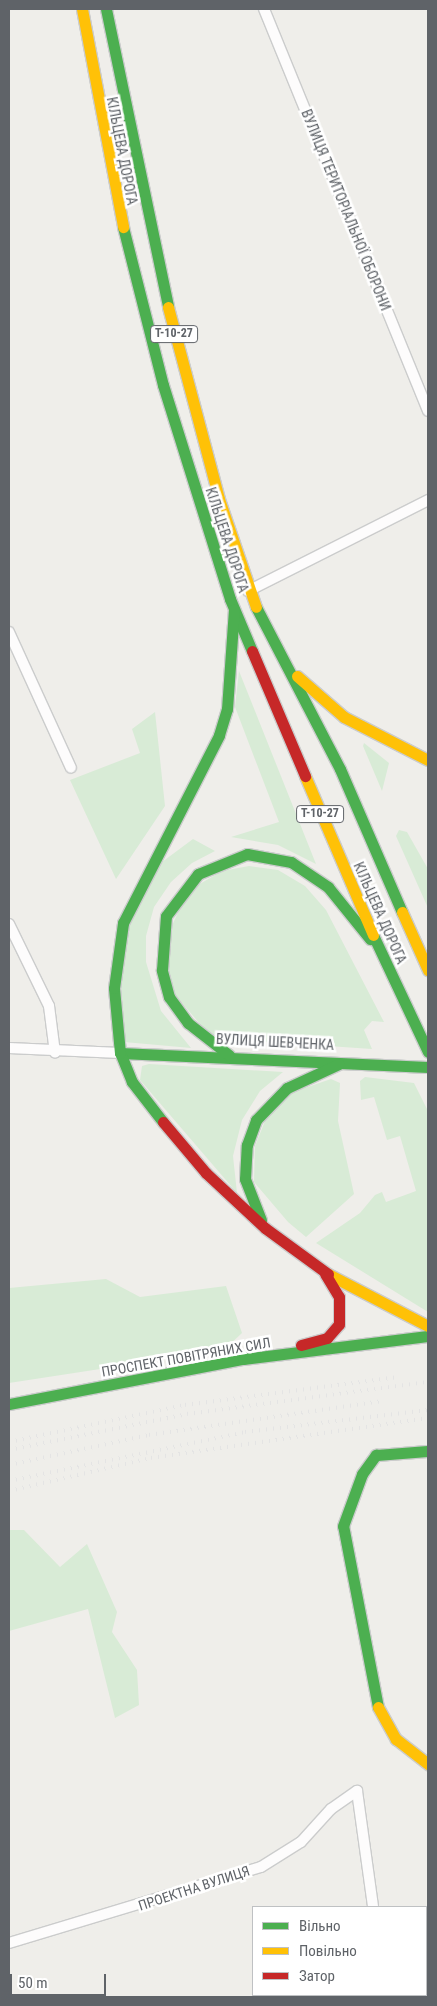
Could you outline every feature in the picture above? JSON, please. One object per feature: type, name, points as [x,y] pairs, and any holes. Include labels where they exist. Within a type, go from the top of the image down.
[{"type":"main road","name":"КІЛЬЦЕВА ДОРОГА","points":[[82,9],[125,240],[163,385],[234,607],[380,951],[428,1052]]},
{"type":"main road","name":"КІЛЬЦЕВА ДОРОГА","points":[[106,9],[156,264],[193,409],[248,591],[276,650],[340,769],[428,970]]},
{"type":"main road","points":[[234,607],[227,709],[219,735],[123,923],[114,988],[120,1053],[132,1082],[161,1120],[206,1173],[265,1228],[323,1271],[428,1326]]},
{"type":"main road","points":[[276,650],[308,690],[344,717],[428,760]]},
{"type":"main road","points":[[229,1054],[188,1023],[169,997],[162,970],[166,916],[198,874],[226,859],[247,854],[291,862],[313,874],[343,902],[380,951]]},
{"type":"main road","name":"ВУЛИЦЯ ШЕВЧЕНКА","points":[[120,1053],[229,1054],[348,1060],[428,1067]]},
{"type":"main road","points":[[265,1228],[245,1179],[247,1146],[256,1120],[275,1096],[309,1074],[348,1060]]},
{"type":"main road","points":[[243,1359],[313,1343],[333,1333],[341,1308],[323,1271]]},
{"type":"main road","name":"ПРОСПЕКТ ПОВІТРЯНИХ СИЛ","points":[[9,1404],[243,1359],[428,1336]]},
{"type":"main road","points":[[428,1451],[376,1456],[362,1474],[343,1526],[376,1703],[396,1739],[428,1764]]},
{"type":"street","name":"ВУЛИЦЯ ТЕРИТОРІАЛЬНОЇ ОБОРОНИ","points":[[264,9],[428,411]]},
{"type":"street","points":[[248,591],[428,500]]},
{"type":"street","points":[[9,632],[71,768]]},
{"type":"street","points":[[9,924],[48,1006],[56,1052]]},
{"type":"street","name":"ВУЛИЦЯ ШЕВЧЕНКА","points":[[9,1048],[56,1052],[120,1053]]},
{"type":"street","name":"ПРОЕКТНА ВУЛИЦЯ","points":[[9,1943],[261,1867],[301,1842],[331,1808],[357,1792],[373,1906]]},
{"type":"green space","points":[[239,671],[316,864],[278,845],[231,837],[279,822],[235,707]]},
{"type":"green space","points":[[155,712],[165,806],[116,879],[70,780],[140,753],[132,729]]},
{"type":"green space","points":[[364,743],[389,763],[382,791],[363,746]]},
{"type":"green space","points":[[399,830],[407,832],[428,869],[428,908],[396,836]]},
{"type":"green space","points":[[193,839],[215,851],[192,863],[171,882],[154,907],[146,936],[146,962],[161,1011],[191,1048],[124,1042],[118,1000],[129,919],[154,868]]},
{"type":"green space","points":[[249,866],[278,870],[305,886],[326,910],[384,1022],[372,1021],[364,1030],[372,1049],[223,1039],[206,1031],[176,996],[169,972],[170,930],[181,906],[198,885],[222,871]]},
{"type":"green space","points":[[149,1064],[283,1072],[260,1091],[242,1120],[233,1156],[237,1193],[140,1080],[142,1066]]},
{"type":"green space","points":[[365,1077],[414,1083],[428,1111],[428,1312],[316,1243],[360,1213],[375,1195],[382,1192],[386,1202],[416,1191],[400,1136],[387,1140],[374,1097],[361,1100],[360,1081]]},
{"type":"green space","points":[[331,1079],[340,1083],[338,1121],[354,1194],[306,1237],[288,1222],[254,1182],[255,1146],[267,1116],[290,1093]]},
{"type":"green space","points":[[106,1279],[140,1297],[226,1286],[242,1333],[224,1350],[9,1383],[9,1288]]},
{"type":"green space","points":[[9,1530],[24,1530],[60,1567],[87,1544],[117,1612],[112,1632],[137,1670],[139,1705],[115,1718],[88,1609],[9,1631]]},
{"type":"railway","points":[[9,1442],[185,1405],[398,1377]]},
{"type":"railway","points":[[9,1450],[187,1414],[428,1382]]},
{"type":"railway","points":[[9,1465],[149,1435],[383,1401]]},
{"type":"railway","points":[[9,1481],[245,1432],[428,1410]]},
{"type":"railway","points":[[9,1491],[151,1458],[428,1418]]},
{"type":"traffic: fast","points":[[106,9],[168,307]]},
{"type":"traffic: fast","points":[[123,227],[163,385],[230,599],[252,651]]},
{"type":"traffic: fast","points":[[256,607],[340,769],[402,912]]},
{"type":"traffic: fast","points":[[163,1122],[132,1082],[120,1053],[114,988],[123,923],[219,735],[227,709],[234,609]]},
{"type":"traffic: fast","points":[[229,1055],[188,1023],[169,997],[162,970],[166,916],[198,874],[247,854],[291,862],[328,887],[370,939]]},
{"type":"traffic: fast","points":[[373,935],[428,1052]]},
{"type":"traffic: fast","points":[[120,1053],[428,1067]]},
{"type":"traffic: fast","points":[[261,1220],[245,1179],[247,1145],[256,1120],[287,1088],[339,1064]]},
{"type":"traffic: fast","points":[[9,1404],[243,1359],[428,1336]]},
{"type":"traffic: fast","points":[[378,1707],[343,1526],[362,1474],[376,1455],[428,1451]]},
{"type":"traffic: slow","points":[[82,9],[123,227]]},
{"type":"traffic: slow","points":[[168,307],[219,499],[256,607]]},
{"type":"traffic: slow","points":[[297,676],[344,717],[428,760]]},
{"type":"traffic: slow","points":[[305,776],[373,935]]},
{"type":"traffic: slow","points":[[402,912],[428,970]]},
{"type":"traffic: slow","points":[[328,1274],[428,1326]]},
{"type":"traffic: slow","points":[[378,1707],[396,1739],[428,1764]]},
{"type":"traffic: jam","points":[[252,651],[305,776]]},
{"type":"traffic: jam","points":[[163,1122],[206,1173],[265,1228],[328,1274]]},
{"type":"traffic: jam","points":[[301,1345],[327,1338],[339,1324],[339,1297],[325,1274]]}]
